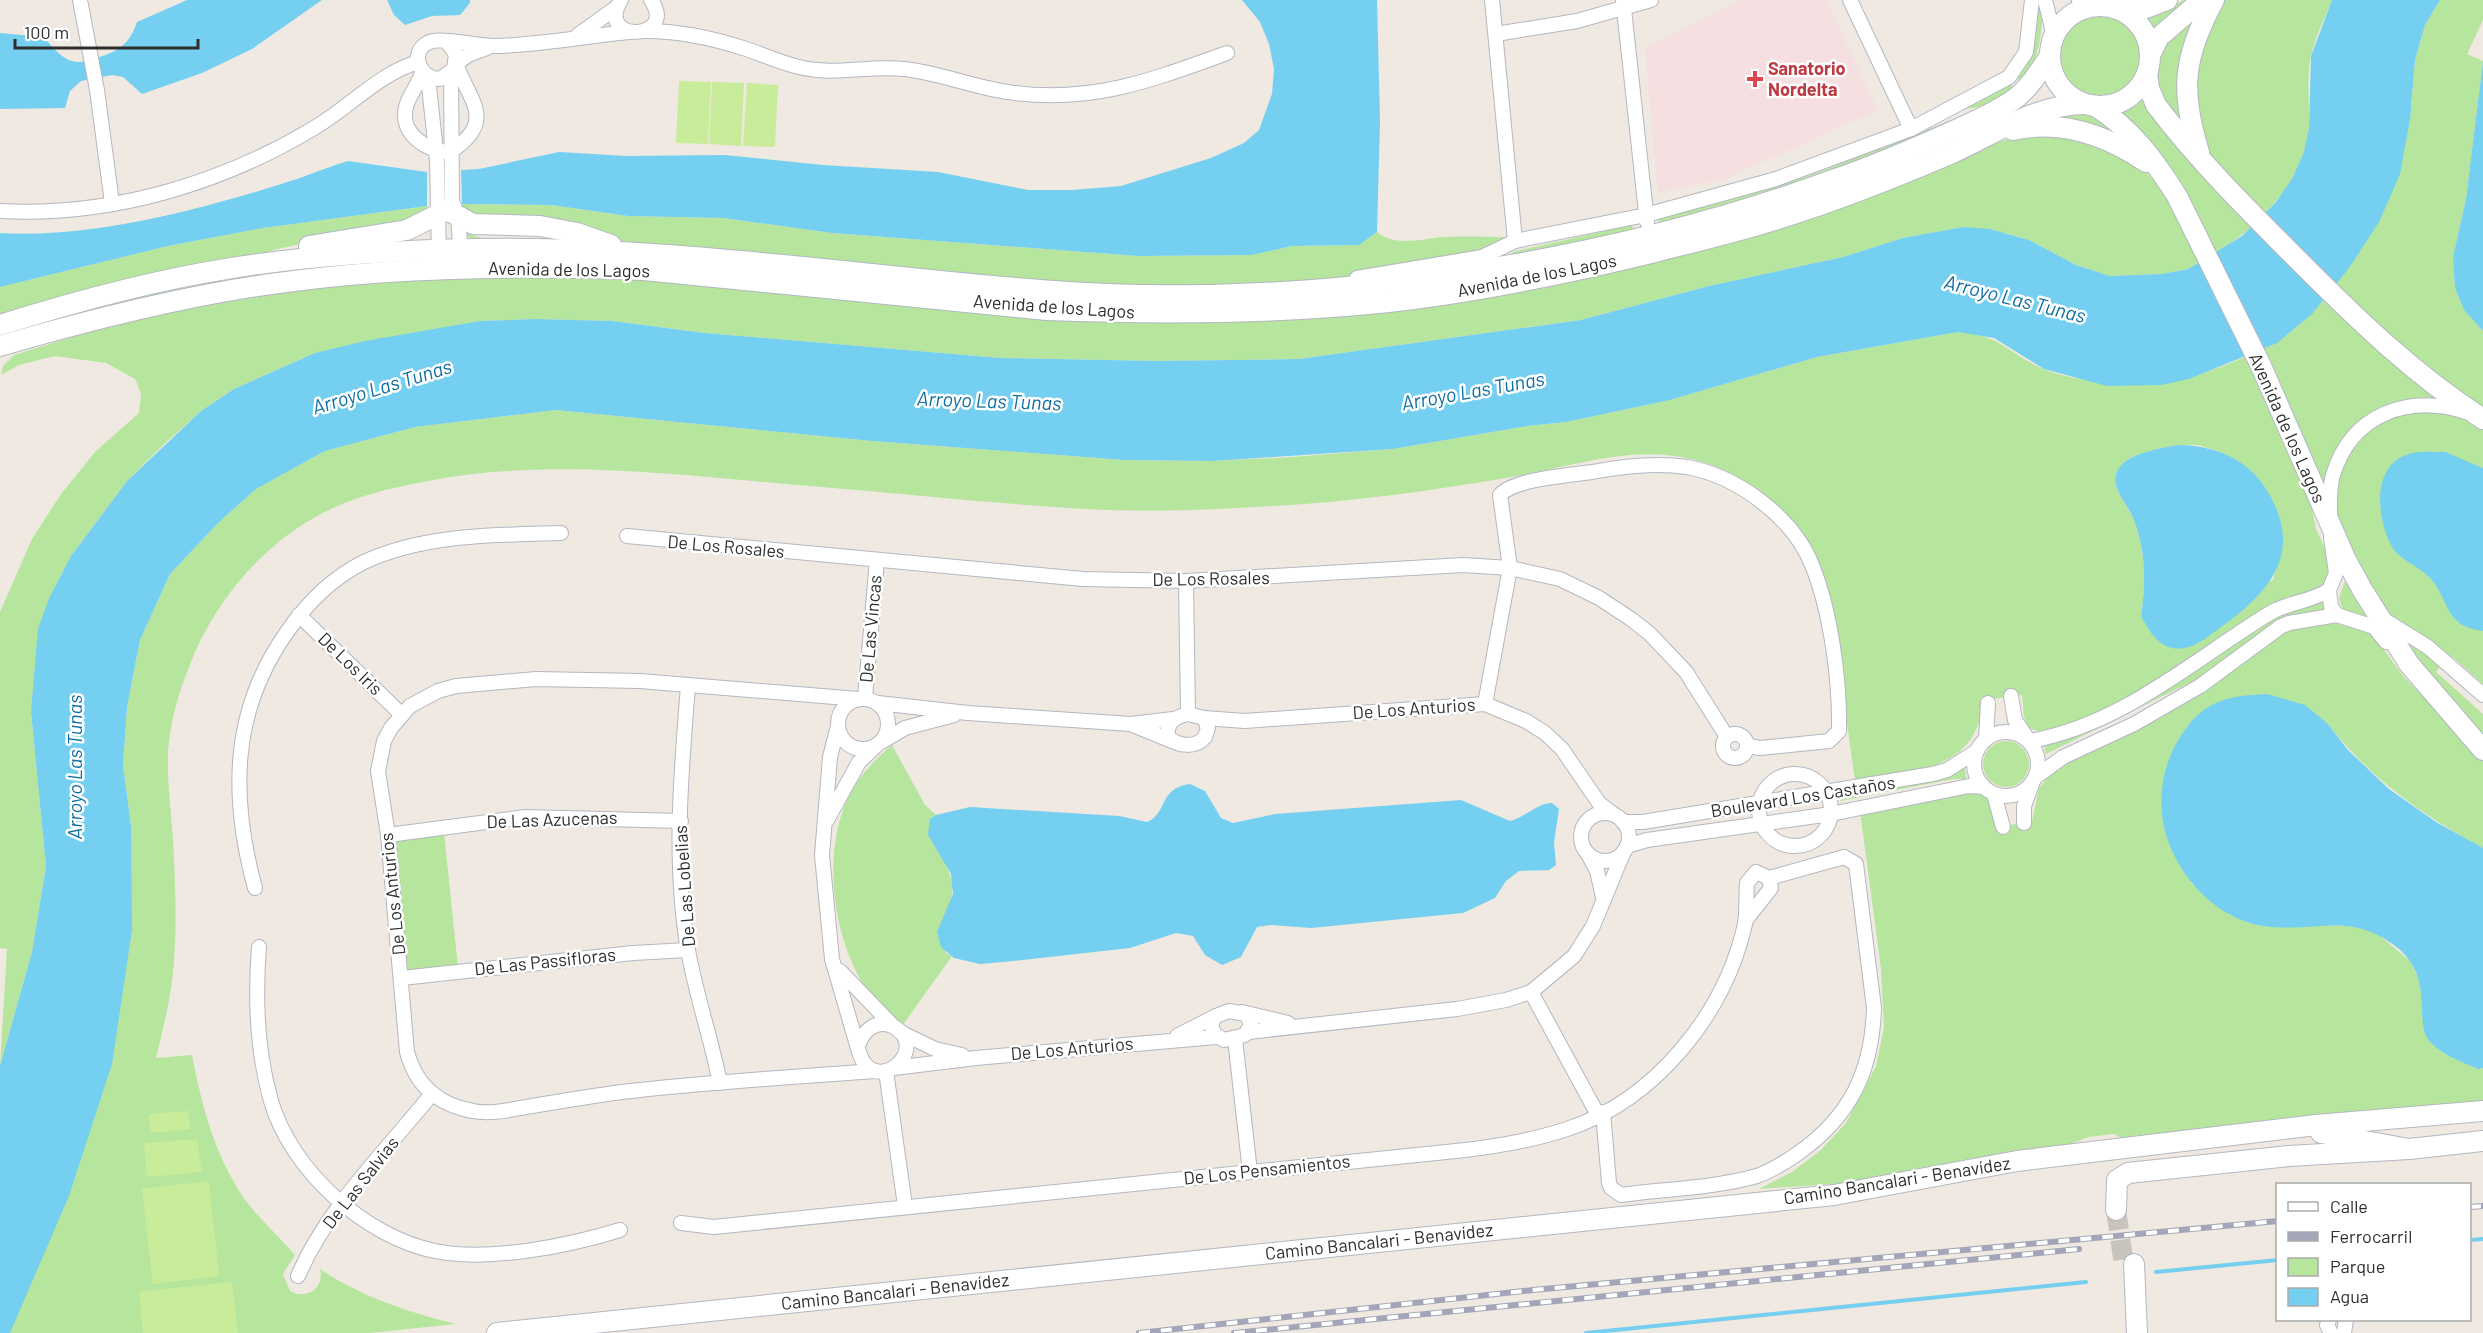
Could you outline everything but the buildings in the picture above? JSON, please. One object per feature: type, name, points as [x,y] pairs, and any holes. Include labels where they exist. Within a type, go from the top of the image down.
[{"type":"street","points":[[80,0],[97,90],[112,203]]},
{"type":"street","points":[[1492,0],[1515,241]]},
{"type":"street","points":[[1496,34],[1544,28],[1624,4],[1651,0]]},
{"type":"street","points":[[1850,0],[1911,129]]},
{"type":"street","points":[[1314,290],[1375,273],[1482,257],[1515,241],[1647,224],[1911,129],[1999,84],[2020,64],[2026,52],[2032,0]]},
{"type":"street","points":[[2045,0],[2054,36]]},
{"type":"street","points":[[2167,0],[2146,8],[2121,10],[2086,3],[2070,16],[2054,36],[2049,57],[2056,81],[2068,94],[2089,105],[2106,106],[2127,99],[2143,83],[2159,37],[2202,0]]},
{"type":"street","points":[[2202,161],[2187,102],[2187,76],[2192,46],[2214,0]]},
{"type":"street","points":[[619,3],[617,19],[629,32]]},
{"type":"street","points":[[574,37],[619,3]]},
{"type":"street","points":[[1624,4],[1647,224]]},
{"type":"street","points":[[645,31],[653,24],[654,6]]},
{"type":"street","points":[[654,6],[671,32]]},
{"type":"street","points":[[2121,10],[2142,28],[2149,64],[2149,88],[2156,105],[2202,161],[2351,313],[2414,371],[2481,417]]},
{"type":"street","points":[[461,259],[447,208],[443,156],[422,70],[424,45],[435,40],[494,46],[629,32],[671,32],[741,47],[802,68],[876,68],[921,71],[990,89],[1046,96],[1107,92],[1140,84],[1227,53]]},
{"type":"street","points":[[443,156],[454,68],[454,49],[447,42]]},
{"type":"street","points":[[0,211],[63,210],[175,190],[231,171],[316,127],[391,72],[422,70],[440,79],[476,51],[494,46]]},
{"type":"street","name":"Avenida de los Lagos","points":[[0,325],[161,281],[226,269],[316,257],[461,259],[631,252],[759,261],[1043,290],[1170,295],[1314,290],[1473,271],[1575,252],[1647,224],[1788,196],[1872,166],[1995,111],[2025,90],[2049,57]]},
{"type":"street","points":[[443,156],[475,127],[478,112],[476,104],[454,68]]},
{"type":"street","points":[[422,70],[405,108],[405,117],[408,129],[416,139],[443,156]]},
{"type":"street","name":"Avenida de los Lagos","points":[[461,259],[644,270],[1047,310],[1246,313],[1372,304],[1474,290],[1578,271],[1782,218],[1865,189],[1987,137],[2044,108],[2089,105],[2126,129],[2164,174],[2262,368],[2346,560],[2376,615],[2434,696],[2483,750]]},
{"type":"street","points":[[1939,116],[1995,111]]},
{"type":"street","points":[[1987,137],[2041,126],[2082,131],[2121,146],[2164,174]]},
{"type":"street","points":[[447,208],[480,225],[540,226],[577,233],[631,252]]},
{"type":"street","points":[[440,259],[447,208]]},
{"type":"street","points":[[226,269],[285,249],[406,230],[422,225],[447,208]]},
{"type":"street","name":"Avenida de los Lagos","points":[[0,346],[89,322],[217,293],[440,259]]},
{"type":"street","points":[[2337,615],[2328,603],[2329,590],[2336,573],[2330,523],[2332,477],[2340,455],[2354,436],[2372,420],[2405,406],[2427,404],[2481,417]]},
{"type":"street","points":[[1485,704],[1510,568],[1498,498],[1508,488],[1629,466],[1671,465],[1710,474],[1759,501],[1790,531],[1812,564],[1824,603],[1833,654],[1839,731],[1829,741],[1760,748],[1748,746]]},
{"type":"street","points":[[255,888],[247,858],[239,792],[243,727],[251,697],[266,665],[299,615],[343,575],[365,562],[396,551],[468,538],[561,532]]},
{"type":"street","name":"De Los Rosales","points":[[627,536],[1014,574],[1186,581],[1462,565],[1510,568],[1539,573],[1575,586],[1616,608],[1650,633],[1686,672],[1727,736]]},
{"type":"street","name":"De Las Vincas","points":[[867,700],[878,560]]},
{"type":"street","points":[[1186,581],[1188,714]]},
{"type":"street","points":[[2003,826],[1989,791],[1974,770],[1977,751],[1986,739],[2006,731],[2028,740],[2070,731],[2108,715],[2173,679],[2271,613],[2315,599],[2329,590]]},
{"type":"street","name":"De Los Iris","points":[[299,615],[401,714]]},
{"type":"street","points":[[1989,791],[2016,795],[2063,757],[2134,724],[2190,692],[2280,627],[2289,623],[2337,615],[2374,627],[2410,675],[2434,696]]},
{"type":"street","points":[[2376,615],[2428,647],[2483,695]]},
{"type":"street","name":"De Los Anturios","points":[[431,1095],[415,1075],[407,1052],[388,835],[378,771],[380,755],[387,734],[401,714],[410,706],[438,691],[504,681],[584,679],[867,700],[968,713]]},
{"type":"street","name":"De Las Lobelias","points":[[688,686],[680,869],[688,950],[720,1083]]},
{"type":"street","points":[[2012,696],[2015,720],[2038,757],[2035,779],[2024,806],[2024,823]]},
{"type":"street","points":[[817,698],[830,708],[845,741],[852,747],[868,749],[905,728],[933,719],[968,713],[1131,724],[1173,719],[1188,714],[1204,718],[1245,721]]},
{"type":"street","points":[[822,830],[853,772],[879,743],[889,725],[884,709],[867,700],[845,706],[838,723],[830,757],[822,830],[823,865],[832,959],[859,1049],[865,1064],[886,1070]]},
{"type":"street","points":[[1986,739],[1988,703]]},
{"type":"street","name":"De Los Anturios","points":[[1245,721],[1485,704],[1526,721],[1545,733],[1562,748],[1599,803],[1618,818]]},
{"type":"street","points":[[1201,741],[1208,728],[1204,718]]},
{"type":"street","points":[[1172,741],[1167,731],[1173,719]]},
{"type":"street","points":[[1131,724],[1172,741],[1190,745],[1245,721]]},
{"type":"street","points":[[1739,734],[1748,746],[1742,757],[1730,758],[1723,748],[1727,736],[1739,734]]},
{"type":"street","name":"Boulevard Los Castaños","points":[[1618,818],[1643,822],[1934,774],[1947,770],[1977,751]]},
{"type":"street","points":[[1788,774],[1810,777],[1826,792],[1831,814],[1821,835],[1800,846],[1777,842],[1761,825],[1759,804],[1769,784],[1788,774]]},
{"type":"street","points":[[1588,786],[1588,808],[1581,839],[1597,871],[1604,902]]},
{"type":"street","name":"Boulevard Los Castaños","points":[[1625,849],[1647,840],[1831,814],[1941,790],[1969,786],[1989,791]]},
{"type":"street","points":[[1216,1016],[1211,1028],[1216,1036],[1224,1040],[1235,1039],[1248,1032],[1299,1025],[1456,1009],[1506,1000],[1531,992],[1574,956],[1593,926],[1625,849],[1628,833],[1618,818],[1594,815],[1584,824]]},
{"type":"street","name":"De Las Azucenas","points":[[388,835],[525,818],[681,821]]},
{"type":"street","points":[[1587,852],[1605,861],[1625,849]]},
{"type":"street","points":[[1531,992],[1601,1114],[1611,1188],[1621,1195],[1758,1175],[1782,1164],[1809,1146],[1845,1110],[1862,1077],[1873,1040],[1874,1008],[1858,870],[1852,861],[1844,857],[1769,878],[1756,872],[1747,883],[1745,921]]},
{"type":"street","points":[[1745,921],[1771,888],[1769,878]]},
{"type":"street","name":"De Los Pensamientos","points":[[681,1223],[714,1227],[1502,1146],[1570,1128],[1601,1114],[1641,1088],[1683,1048],[1719,993],[1735,960],[1745,921]]},
{"type":"street","points":[[259,947],[260,1034],[264,1073],[272,1103],[296,1149],[341,1205],[376,1229],[436,1251],[494,1253],[533,1249],[620,1230]]},
{"type":"street","name":"De Las Passifloras","points":[[402,978],[633,953],[688,950]]},
{"type":"street","points":[[832,959],[851,985],[897,1029],[906,1051],[886,1070]]},
{"type":"street","points":[[1167,1041],[1229,1011],[1240,1011],[1299,1025]]},
{"type":"street","points":[[1240,1011],[1250,1019],[1248,1032]]},
{"type":"street","points":[[431,1095],[461,1108],[487,1112],[623,1092],[827,1076],[842,1069],[859,1049],[861,1038],[871,1027],[886,1024],[935,1049],[976,1058]]},
{"type":"street","name":"De Los Anturios","points":[[827,1076],[976,1058],[1216,1036]]},
{"type":"street","points":[[1235,1039],[1250,1172]]},
{"type":"street","points":[[886,1070],[905,1206]]},
{"type":"street","name":"De Las Salvias","points":[[298,1276],[311,1246],[341,1205],[431,1095]]},
{"type":"street","points":[[2289,1156],[2367,1140],[2398,1126],[2483,1111]]},
{"type":"street","name":"Camino Bancalari - Benavídez","points":[[496,1333],[1834,1195],[2017,1161],[2373,1119],[2483,1111]]},
{"type":"street","name":"Camino Bancalari - Benavídez","points":[[2258,1133],[2324,1133],[2409,1149],[2483,1142]]},
{"type":"street","points":[[2122,1210],[2128,1192],[2142,1178],[2184,1168],[2289,1156],[2409,1149]]},
{"type":"street","points":[[2128,1333],[2129,1265],[2137,1333]]},
{"type":"shaded area","name":"Sanatorio Nordelta","points":[[1742,0],[1826,0],[1878,110],[1725,179],[1658,192],[1645,48]]},
{"type":"green space","points":[[2038,0],[2043,3],[2039,45],[2029,74],[2023,83],[2016,77],[2031,53]]},
{"type":"green space","points":[[2185,0],[2196,0],[2156,31],[2146,16]]},
{"type":"green space","points":[[2224,0],[2332,0],[2311,56],[2308,82],[2309,125],[2305,150],[2295,174],[2281,196],[2264,214],[2214,164],[2202,140],[2197,121],[2197,77],[2200,55],[2214,15]]},
{"type":"green space","points":[[2440,0],[2483,0],[2483,20],[2467,54],[2483,61],[2466,199],[2453,257],[2455,288],[2464,310],[2483,331],[2483,409],[2420,365],[2336,285],[2410,120],[2415,60],[2425,25]]},
{"type":"green space","points":[[2203,9],[2190,131],[2160,97],[2155,71],[2163,46]]},
{"type":"green space","points":[[2090,12],[2108,12],[2124,19],[2136,31],[2143,47],[2143,65],[2136,81],[2124,93],[2108,100],[2090,100],[2074,93],[2062,81],[2055,65],[2055,47],[2062,31],[2074,19]]},
{"type":"green space","points":[[679,81],[711,82],[708,144],[676,143]]},
{"type":"green space","points":[[712,82],[744,83],[741,146],[709,144]]},
{"type":"green space","points":[[747,83],[778,85],[775,147],[743,146]]},
{"type":"green space","points":[[2009,83],[2018,91],[1989,105],[1960,110]]},
{"type":"green space","points":[[2144,97],[2211,186],[2251,228],[2214,255],[2119,113]]},
{"type":"green space","points":[[2076,112],[2102,120],[2125,139],[2030,121]]},
{"type":"green space","points":[[1965,118],[1815,180],[1660,224],[1658,218],[1811,175],[1949,121]]},
{"type":"green space","points":[[2034,131],[2104,145],[2144,170],[2169,197],[2200,261],[2188,269],[2162,274],[2110,276],[2076,265],[2029,240],[2009,234],[1963,227],[1903,238],[1843,257],[1709,286],[1581,320],[1299,359],[1157,361],[1000,358],[705,333],[612,321],[536,319],[480,321],[315,353],[234,389],[201,411],[127,481],[71,556],[50,596],[31,712],[46,866],[32,952],[0,1066],[7,949],[0,948],[0,612],[32,539],[61,494],[96,451],[139,413],[141,393],[135,379],[106,363],[55,356],[19,365],[1,375],[3,366],[14,355],[134,318],[264,293],[425,276],[604,275],[990,310],[1523,289]]},
{"type":"green space","points":[[462,204],[551,205],[628,216],[723,218],[832,233],[1138,256],[1252,255],[1292,246],[1359,245],[1377,232],[1384,237],[1401,241],[1453,237],[1506,237],[1495,249],[1443,259],[1378,267],[1337,280],[1185,287],[1079,284],[619,241],[482,222],[462,211]]},
{"type":"green space","points":[[427,206],[428,217],[277,249],[230,264],[0,318],[0,287],[168,246],[263,228]]},
{"type":"green space","points":[[1632,225],[1634,231],[1501,259],[1516,251]]},
{"type":"green space","points":[[465,233],[482,238],[543,238],[574,243],[479,241],[465,236]]},
{"type":"green space","points":[[356,261],[375,262],[0,338],[0,335],[99,304],[238,277]]},
{"type":"green space","points":[[2324,298],[2441,401],[2420,398],[2397,401],[2367,416],[2350,439],[2326,490],[2260,350],[2295,328]]},
{"type":"green space","points":[[1958,332],[1994,340],[2029,362],[2055,373],[2099,382],[2139,385],[2175,381],[2210,371],[2247,356],[2311,504],[2316,529],[2333,566],[2326,588],[2129,698],[2059,729],[2040,732],[2029,728],[2024,717],[2022,695],[1985,700],[1977,727],[1969,742],[1957,754],[1942,762],[1907,773],[1855,781],[1829,593],[1816,561],[1799,533],[1779,508],[1755,488],[1728,472],[1698,461],[1665,455],[1614,457],[1476,483],[1402,494],[1353,500],[1250,507],[1112,510],[1052,507],[674,474],[576,469],[526,470],[428,481],[392,488],[333,508],[286,536],[265,554],[228,595],[200,642],[178,698],[168,752],[175,885],[174,960],[170,997],[156,1058],[192,1055],[210,1129],[224,1163],[249,1205],[295,1255],[283,1274],[290,1291],[302,1294],[313,1291],[320,1282],[320,1269],[369,1296],[419,1314],[456,1324],[369,1333],[10,1333],[18,1309],[131,826],[123,765],[127,707],[140,640],[170,574],[218,523],[256,489],[325,451],[415,427],[556,410],[872,441],[1124,460],[1213,461],[1293,457],[1393,449],[1527,426],[1566,422],[1670,400],[1817,357]],"holes":[[[2177,445],[2198,445],[2218,451],[2283,540],[2273,580],[2141,616],[2144,592],[2141,544],[2134,520],[2116,486],[2116,474],[2126,461],[2142,453]]]},
{"type":"green space","points":[[2414,409],[2460,413],[2483,426],[2483,684],[2455,659],[2392,617],[2381,606],[2340,527],[2334,494],[2343,463],[2358,440],[2370,429],[2384,419]]},
{"type":"green space","points":[[2346,578],[2373,621],[2343,610],[2339,598]]},
{"type":"green space","points":[[2324,602],[2328,611],[2287,618],[2195,680],[2046,754],[2044,745],[2100,723],[2151,698],[2285,612]]},
{"type":"green space","points":[[2349,623],[2364,627],[2374,636],[2403,676],[2483,759],[2483,848],[2418,809],[2380,779],[2328,724],[2191,883],[2229,914],[2249,923],[2349,926],[2365,928],[2378,934],[2411,962],[2421,984],[2429,1041],[2445,1054],[2478,1069],[2483,1068],[2483,1105],[2127,1141],[2114,1134],[2088,1137],[2061,1148],[1967,1159],[1861,1182],[1759,1189],[1792,1172],[1821,1150],[1846,1123],[1876,1066],[1884,1028],[1881,969],[1860,811],[1955,792],[1969,792],[1978,793],[1987,799],[1995,812],[1999,827],[2032,821],[2039,788],[2058,765],[2283,632],[2313,624]]},
{"type":"green space","points":[[2403,639],[2441,665],[2436,672],[2483,714],[2483,738],[2434,683]]},
{"type":"green space","points":[[2006,741],[2015,742],[2023,747],[2028,755],[2028,773],[2023,781],[2015,786],[2006,787],[1997,786],[1989,781],[1984,773],[1983,764],[1984,755],[1989,747],[1997,742]]},
{"type":"green space","points":[[892,745],[925,805],[936,815],[930,819],[953,884],[951,901],[941,925],[946,953],[952,956],[902,1026],[881,1008],[863,984],[850,957],[840,928],[833,866],[836,837],[847,800],[863,774]]},
{"type":"green space","points":[[1965,764],[1966,779],[1953,779],[1840,801],[1839,796]]},
{"type":"green space","points":[[444,833],[458,967],[407,973],[392,839]]},
{"type":"green space","points":[[189,1111],[190,1129],[151,1133],[149,1114]]},
{"type":"green space","points":[[197,1139],[202,1172],[147,1177],[144,1143]]},
{"type":"green space","points":[[209,1181],[219,1276],[153,1284],[142,1189]]},
{"type":"green space","points":[[232,1282],[238,1333],[143,1333],[139,1292]]},
{"type":"water","points":[[187,0],[322,0],[252,49],[202,73],[142,94],[123,77],[112,75],[81,81],[70,91],[65,108],[0,109],[0,33],[44,37],[63,57],[81,62],[115,51],[126,43],[137,22]]},
{"type":"water","points":[[387,0],[470,0],[470,3],[460,15],[432,16],[405,25],[394,15]]},
{"type":"water","points":[[1242,0],[1377,0],[1380,121],[1377,232],[1359,245],[1292,246],[1252,255],[1138,256],[832,233],[723,218],[628,216],[551,205],[462,204],[461,170],[479,169],[559,152],[627,156],[725,155],[823,165],[938,172],[1028,190],[1072,190],[1121,186],[1211,158],[1244,143],[1259,130],[1272,94],[1274,69],[1269,44],[1260,22]]},
{"type":"water","name":"Arroyo Las Tunas","points":[[2332,0],[2440,0],[2425,25],[2415,60],[2410,120],[2400,174],[2379,222],[2349,268],[2312,314],[2277,343],[2189,379],[2161,385],[2107,386],[2044,369],[1994,338],[1958,332],[1817,357],[1670,400],[1566,422],[1527,426],[1393,449],[1213,461],[1124,460],[872,441],[556,410],[415,427],[325,451],[256,489],[218,523],[170,574],[140,640],[127,707],[123,765],[131,826],[132,930],[112,1064],[69,1196],[10,1333],[0,1333],[0,1066],[32,952],[46,866],[31,712],[38,629],[50,596],[71,556],[127,481],[201,411],[234,389],[315,353],[365,341],[480,321],[536,319],[612,321],[705,333],[1000,358],[1157,361],[1299,359],[1581,320],[1709,286],[1843,257],[1903,238],[1963,227],[1990,229],[2029,240],[2076,265],[2110,276],[2162,274],[2188,269],[2242,236],[2276,202],[2293,177],[2304,152],[2309,128],[2311,56]]},
{"type":"water","points":[[2483,61],[2483,331],[2464,310],[2455,288],[2453,257],[2466,199]]},
{"type":"water","points":[[348,161],[427,172],[427,206],[263,228],[168,246],[0,287],[0,233],[36,234],[74,231],[152,219],[229,200]]},
{"type":"water","points":[[2177,445],[2214,450],[2247,467],[2264,486],[2277,509],[2282,531],[2282,550],[2277,568],[2267,585],[2253,601],[2202,641],[2178,649],[2157,640],[2141,616],[2144,579],[2141,544],[2132,515],[2118,491],[2115,480],[2120,467],[2126,461],[2142,453]]},
{"type":"water","points":[[2445,452],[2483,468],[2483,631],[2470,628],[2455,619],[2431,579],[2403,559],[2394,549],[2385,531],[2382,518],[2381,490],[2390,467],[2399,458],[2412,453]]},
{"type":"water","points":[[2267,694],[2305,705],[2328,724],[2348,750],[2389,789],[2436,822],[2483,848],[2483,1068],[2478,1069],[2453,1058],[2431,1043],[2425,1034],[2420,985],[2416,971],[2394,945],[2378,935],[2349,926],[2272,927],[2237,918],[2221,909],[2194,885],[2174,855],[2164,825],[2161,798],[2165,772],[2175,746],[2191,723],[2208,707],[2240,696]]},
{"type":"water","points":[[1190,784],[1205,791],[1221,818],[1233,823],[1275,814],[1461,800],[1510,821],[1542,805],[1552,803],[1559,809],[1554,843],[1556,865],[1549,870],[1519,871],[1506,881],[1495,898],[1463,913],[1311,928],[1271,925],[1257,927],[1241,957],[1222,965],[1205,955],[1193,936],[1176,933],[1130,948],[980,964],[954,958],[941,947],[937,932],[953,894],[951,874],[928,835],[930,819],[936,815],[970,807],[1119,816],[1147,822],[1154,818],[1173,790]]},
{"type":"waterway","points":[[2471,1240],[2483,1239]]},
{"type":"waterway","points":[[2156,1272],[2276,1260]]},
{"type":"waterway","points":[[1586,1333],[2086,1282]]},
{"type":"tunnel","points":[[2116,1210],[2124,1265]]},
{"type":"railway","points":[[2471,1207],[2483,1206]]},
{"type":"railway","points":[[1139,1333],[1533,1290],[2276,1221]]},
{"type":"railway","points":[[1234,1333],[2079,1249]]},
{"type":"place","name":"Sanatorio Nordelta","points":[[1755,79]]}]
